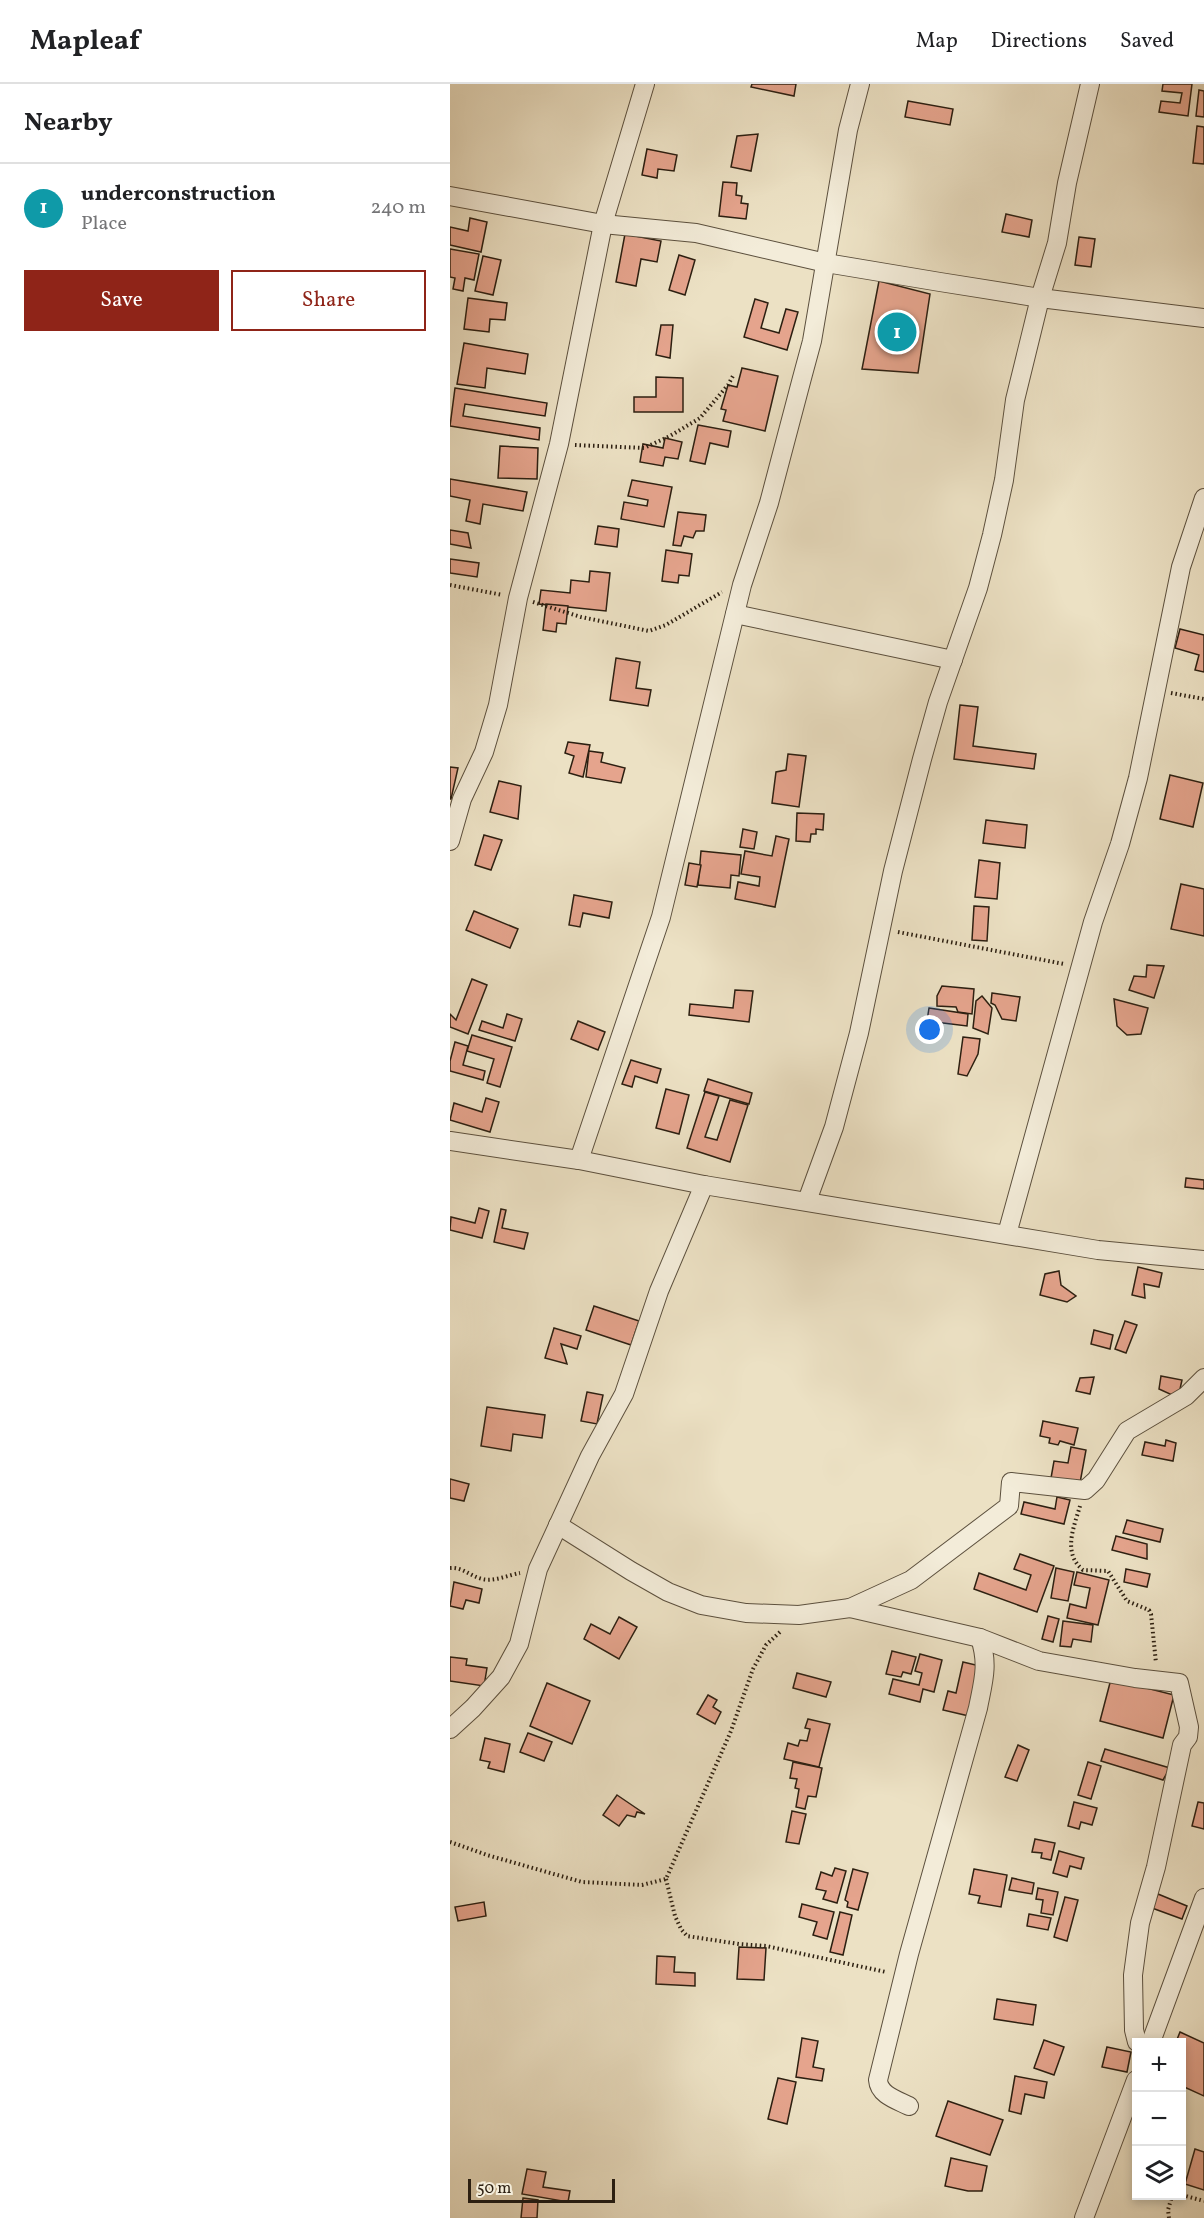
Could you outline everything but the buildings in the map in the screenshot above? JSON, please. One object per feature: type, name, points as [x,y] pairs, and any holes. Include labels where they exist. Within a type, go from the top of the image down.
[{"type":"street","points":[[450,841],[462,799],[484,752],[498,705],[518,598],[559,444],[603,224],[645,84]]},
{"type":"street","points":[[579,1160],[661,917],[742,585],[769,503],[812,341],[848,130],[860,84]]},
{"type":"street","points":[[807,1202],[834,1127],[859,1034],[883,929],[893,871],[922,759],[952,660],[978,588],[992,535],[1004,480],[1015,400],[1040,298],[1057,243],[1067,183],[1090,84]]},
{"type":"street","points":[[450,196],[603,224],[696,232],[826,263],[1040,298],[1204,318]]},
{"type":"street","points":[[1007,1234],[1080,968],[1136,788],[1180,567],[1204,498]]},
{"type":"street","points":[[735,614],[952,660]]},
{"type":"street","points":[[450,1141],[579,1160],[704,1185],[1098,1250],[1204,1260]]},
{"type":"street","points":[[450,1729],[501,1677],[519,1644],[538,1569],[590,1456],[624,1394],[659,1290],[704,1185]]},
{"type":"street","points":[[558,1525],[668,1592],[701,1605],[746,1613],[799,1615],[850,1608],[911,1580],[1009,1506],[1011,1482],[1085,1490],[1096,1480],[1127,1431],[1186,1396],[1204,1378]]},
{"type":"street","points":[[850,1608],[980,1638],[1040,1661],[1135,1678],[1179,1683],[1189,1727],[1188,1737],[1182,1745],[1156,1867],[1140,1923],[1133,1975],[1136,2038]]},
{"type":"street","points":[[909,2106],[884,2092],[878,2080],[904,1976],[978,1708],[986,1667],[980,1638]]},
{"type":"street","points":[[1153,2038],[1204,1898]]},
{"type":"street","points":[[1084,2218],[1132,2092]]},
{"type":"path","points":[[559,444],[645,448],[700,418],[728,385],[734,374]]},
{"type":"path","points":[[450,585],[518,598],[581,617],[650,631],[666,625],[714,595],[742,585]]},
{"type":"path","points":[[1156,690],[1204,699]]},
{"type":"path","points":[[883,929],[1080,968]]},
{"type":"path","points":[[1085,1490],[1069,1543],[1077,1564],[1083,1570],[1108,1571],[1127,1601],[1149,1610],[1155,1662],[1179,1683]]},
{"type":"path","points":[[450,1568],[459,1568],[475,1577],[488,1580],[538,1569]]},
{"type":"path","points":[[799,1615],[766,1645],[753,1669],[731,1731],[666,1879],[675,1916],[681,1929],[687,1935],[766,1946],[904,1976]]},
{"type":"path","points":[[450,1842],[582,1882],[642,1885],[666,1879]]},
{"type":"path","points":[[1186,2196],[1204,2201]]},
{"type":"path","points":[[1169,2218],[1168,2210],[1171,2200]]},
{"type":"place","name":"underconstruction","points":[[897,332]]}]
